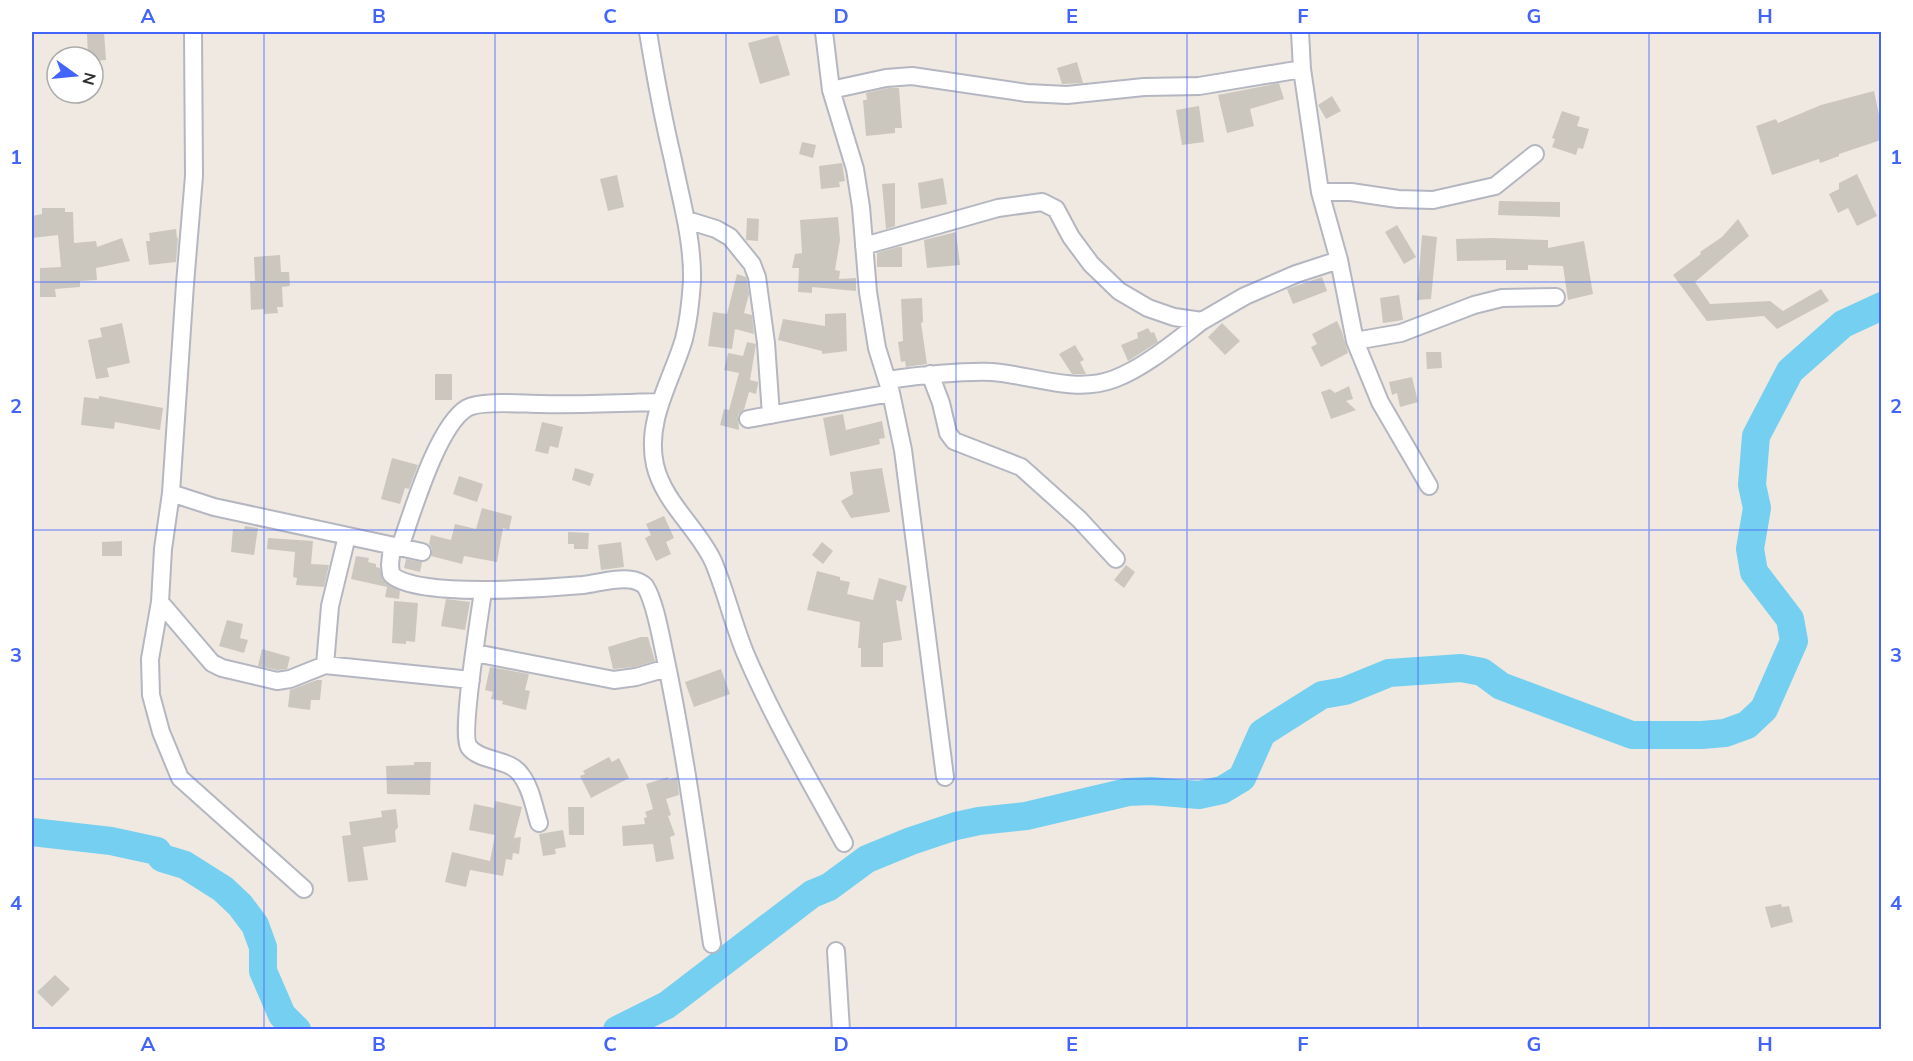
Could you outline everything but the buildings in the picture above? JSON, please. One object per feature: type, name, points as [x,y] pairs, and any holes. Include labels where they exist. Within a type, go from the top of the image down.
[{"type":"street","points":[[193,32],[195,176],[182,320],[171,493],[163,549],[160,602],[150,659],[151,696],[161,732],[180,778],[304,889]]},
{"type":"street","points":[[648,32],[670,148],[687,220],[692,281],[684,338],[660,402],[654,434],[655,465],[670,499],[697,533],[712,560],[759,683],[781,729],[844,843]]},
{"type":"street","points":[[824,32],[831,90],[855,169],[861,207],[868,292],[877,348],[889,387],[903,450],[945,777]]},
{"type":"street","points":[[1300,32],[1302,69],[1320,192],[1339,260],[1355,341],[1380,402],[1429,486]]},
{"type":"street","points":[[831,90],[886,78],[912,76],[1027,93],[1066,95],[1144,87],[1199,86],[1302,69]]},
{"type":"street","points":[[1320,192],[1351,192],[1398,199],[1433,201],[1495,186],[1536,154]]},
{"type":"street","points":[[864,246],[998,208],[1042,202],[1056,209],[1071,237],[1091,264],[1119,291],[1148,308],[1174,317],[1202,321]]},
{"type":"street","points":[[687,220],[716,229],[730,237],[752,264],[757,277],[766,343],[771,415]]},
{"type":"street","points":[[748,418],[771,415],[889,387],[930,374],[995,373],[1069,384],[1086,384],[1114,379],[1162,352],[1202,321],[1245,296],[1296,274],[1339,260]]},
{"type":"street","points":[[1355,341],[1401,333],[1474,305],[1502,298],[1556,297]]},
{"type":"street","points":[[930,374],[941,403],[948,433],[954,441],[1021,467],[1079,519],[1116,559]]},
{"type":"street","points":[[660,402],[506,403],[476,405],[468,408],[451,426],[434,455],[396,547],[390,570],[391,574],[400,581],[447,589],[483,591],[583,585],[627,579],[637,581],[645,587],[657,619],[667,668],[712,944]]},
{"type":"street","points":[[171,493],[214,507],[422,552]]},
{"type":"street","points":[[325,665],[330,606],[347,536]]},
{"type":"street","points":[[483,591],[471,680],[466,733],[468,745],[474,752],[510,765],[521,774],[540,823]]},
{"type":"street","points":[[160,602],[205,657],[222,668],[277,681],[290,680],[325,665],[471,680]]},
{"type":"street","points":[[475,653],[614,680],[636,677],[667,668]]},
{"type":"street","points":[[836,951],[841,1029]]},
{"type":"waterway","points":[[617,1030],[667,1005],[812,894],[829,887],[867,859],[956,826],[1026,816],[1128,792],[1151,791],[1199,795],[1222,790],[1242,778],[1262,733],[1322,695],[1345,691],[1389,673],[1461,668],[1482,672],[1501,686],[1632,735],[1702,735],[1725,733],[1747,725],[1764,709],[1794,641],[1790,619],[1754,572],[1750,549],[1757,508],[1752,485],[1756,436],[1790,371],[1843,324],[1882,306]]},
{"type":"waterway","points":[[32,832],[111,841],[157,851],[162,858],[185,865],[223,889],[240,905],[255,925],[263,947],[263,971],[282,1015],[297,1030]]}]
